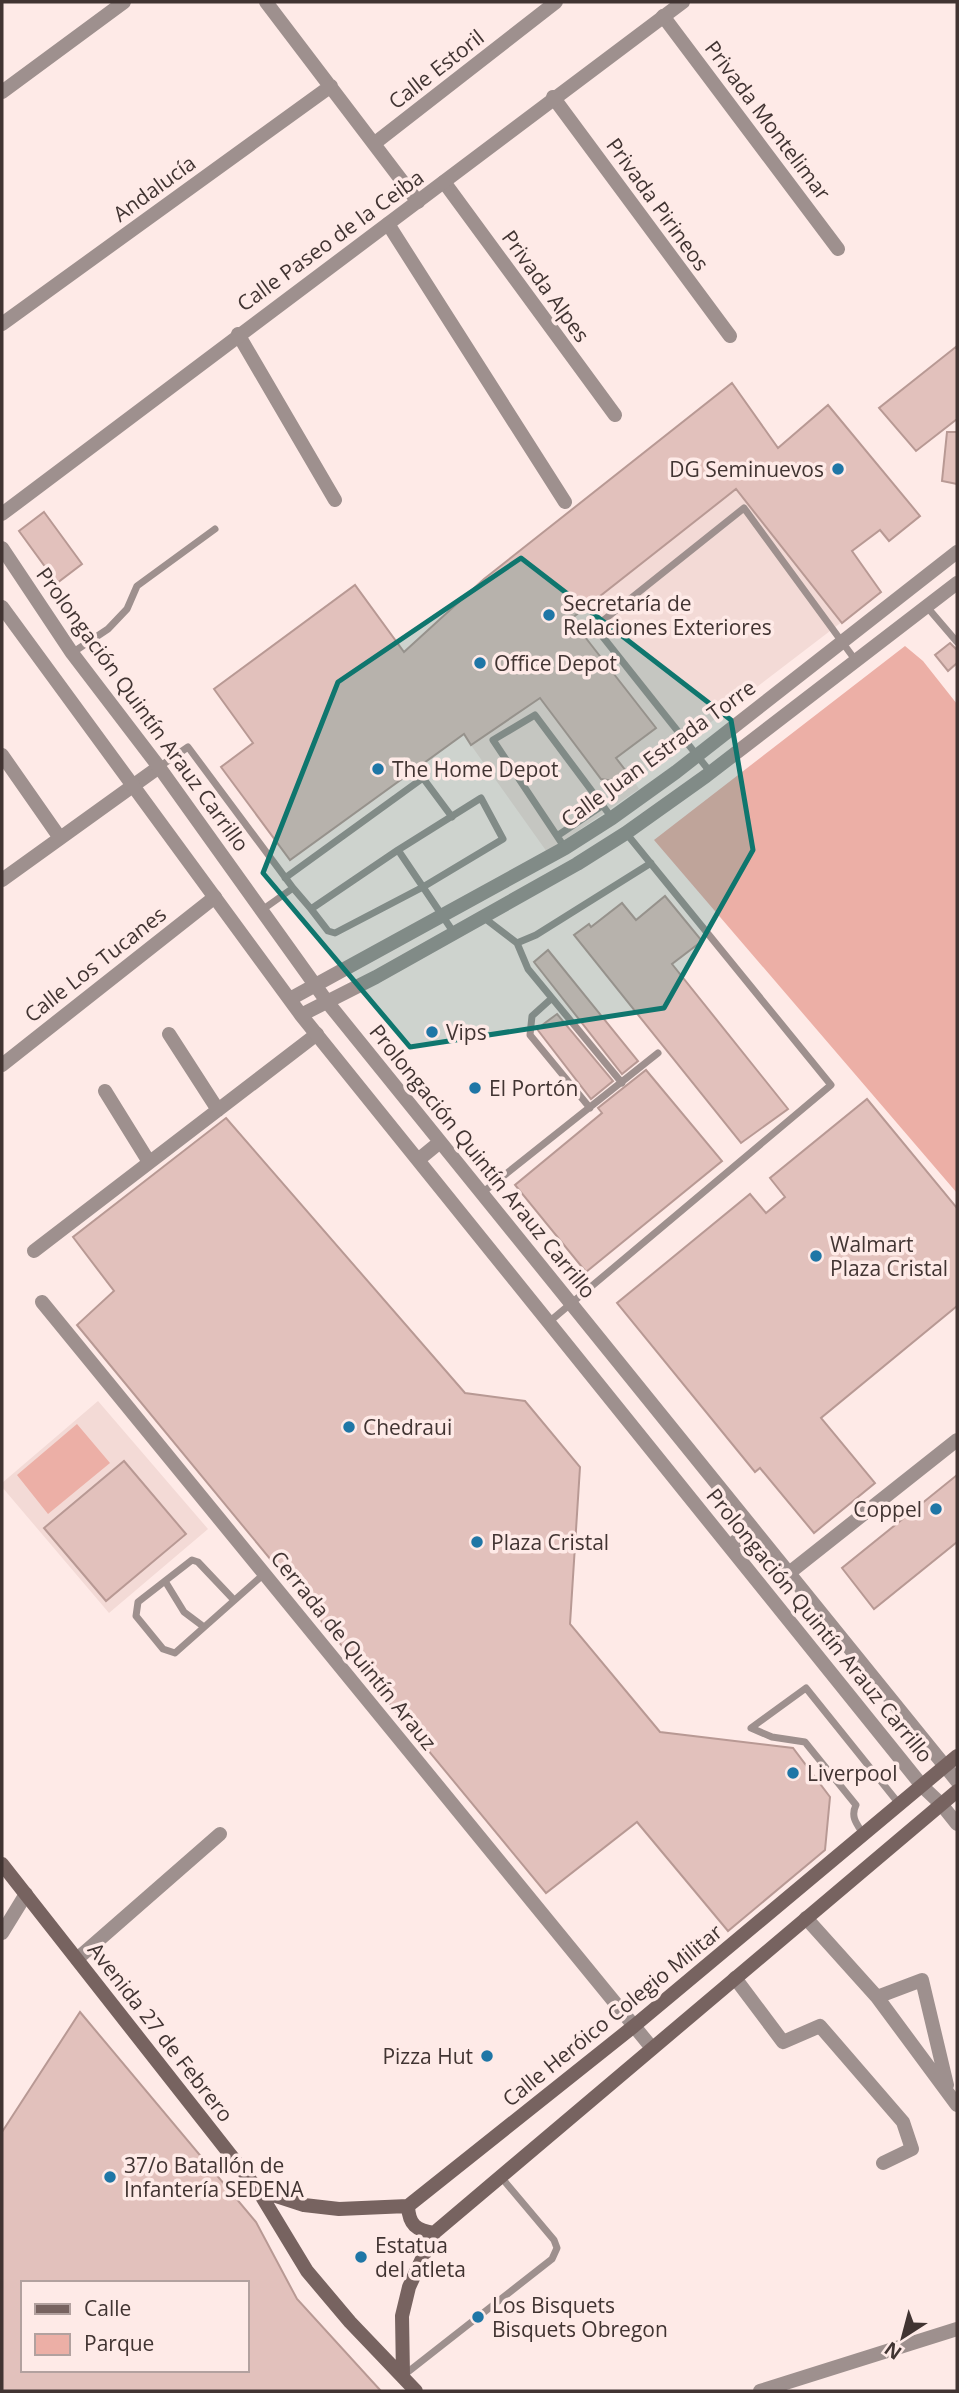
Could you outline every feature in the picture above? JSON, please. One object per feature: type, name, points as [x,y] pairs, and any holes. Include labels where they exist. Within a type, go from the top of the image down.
[{"type":"main road","name":"Calle Heróico Colegio Militar","points":[[408,2206],[634,2026],[957,1756]]},
{"type":"main road","points":[[403,2375],[402,2316],[409,2287],[435,2233],[957,1791]]},
{"type":"main road","name":"Avenida 27 de Febrero","points":[[2,1864],[258,2190],[307,2271],[350,2322],[416,2391]]},
{"type":"main road","points":[[258,2190],[304,2205],[339,2209],[408,2206],[412,2225],[419,2231],[435,2233]]},
{"type":"street","points":[[2,92],[124,2]]},
{"type":"street","points":[[266,2],[418,202]]},
{"type":"street","name":"Calle Estoril","points":[[375,143],[556,2]]},
{"type":"street","name":"Calle Paseo de la Ceiba","points":[[2,514],[238,334],[418,202],[553,97],[683,2]]},
{"type":"street","name":"Privada Montelimar","points":[[663,16],[838,249]]},
{"type":"street","name":"Andalucía","points":[[2,324],[331,86]]},
{"type":"street","name":"Privada Pirineos","points":[[553,97],[730,336]]},
{"type":"street","name":"Privada Alpes","points":[[444,181],[615,415]]},
{"type":"street","points":[[388,224],[565,502]]},
{"type":"street","points":[[238,334],[335,500]]},
{"type":"street","name":"Prolongación Quintín Arauz Carrillo","points":[[2,548],[72,653],[159,767],[328,1003],[957,1782]]},
{"type":"street","name":"Calle Juan Estrada Torre","points":[[290,999],[442,915],[561,842],[612,818],[957,552]]},
{"type":"street","name":"Calle Juan Estrada Torre","points":[[301,1014],[328,1003],[483,917],[626,833],[711,772],[957,583]]},
{"type":"street","name":"Prolongación Quintín Arauz Carrillo","points":[[2,607],[301,1014],[923,1787],[957,1824]]},
{"type":"street","points":[[2,755],[60,838]]},
{"type":"street","points":[[2,880],[159,767]]},
{"type":"street","name":"Calle Los Tucanes","points":[[2,1065],[215,897]]},
{"type":"street","points":[[169,1034],[218,1110]]},
{"type":"street","points":[[34,1251],[317,1034]]},
{"type":"street","points":[[105,1091],[149,1163]]},
{"type":"street","points":[[418,1160],[440,1142]]},
{"type":"street","name":"Cerrada de Quintín Arauz","points":[[42,1302],[652,2048]]},
{"type":"street","points":[[789,1573],[957,1440]]},
{"type":"street","points":[[730,1546],[752,1528]]},
{"type":"street","points":[[77,1959],[220,1834]]},
{"type":"street","points":[[2,1933],[26,1894]]},
{"type":"street","points":[[806,1918],[877,1997],[957,2105]]},
{"type":"street","points":[[735,1978],[783,2042],[820,2026],[904,2122],[912,2149],[883,2163]]},
{"type":"street","points":[[877,1997],[922,1980],[948,2091]]},
{"type":"street","points":[[760,2391],[957,2329]]},
{"type":"lane","points":[[711,772],[595,627],[744,508],[856,661]]},
{"type":"lane","points":[[72,653],[108,629],[127,609],[137,586],[215,529]]},
{"type":"lane","points":[[927,607],[957,642]]},
{"type":"lane","points":[[603,805],[561,842],[493,740],[535,715],[603,805],[612,818]]},
{"type":"lane","points":[[159,767],[188,747],[285,878],[328,931],[335,933],[423,887],[503,839],[481,798],[311,909]]},
{"type":"lane","points":[[285,878],[423,778],[452,817]]},
{"type":"lane","points":[[549,1322],[831,1085],[626,833]]},
{"type":"lane","points":[[398,850],[454,933]]},
{"type":"lane","points":[[517,943],[536,935],[652,863]]},
{"type":"lane","points":[[262,911],[293,888]]},
{"type":"lane","points":[[483,917],[517,943],[528,970],[622,1083]]},
{"type":"lane","points":[[552,998],[532,1016],[530,1035],[590,1108]]},
{"type":"lane","points":[[482,1193],[658,1053]]},
{"type":"lane","points":[[234,1600],[198,1562],[192,1560],[138,1602],[136,1616],[163,1648],[175,1653],[204,1627],[234,1600],[264,1573]]},
{"type":"lane","points":[[165,1581],[184,1612],[204,1627]]},
{"type":"lane","points":[[864,1835],[854,1821],[853,1812],[856,1805],[805,1742],[772,1737],[751,1728],[806,1688],[901,1805]]},
{"type":"lane","points":[[403,2375],[552,2259],[557,2248],[554,2240],[501,2177]]},
{"type":"highlighted area","points":[[521,558],[731,720],[753,850],[664,1008],[410,1047],[263,873],[338,682]]},
{"type":"shaded area","points":[[732,383],[881,592],[634,781],[639,789],[547,852],[404,651],[484,579]]},
{"type":"shaded area","points":[[98,1401],[208,1529],[109,1613],[2,1487],[2,1483]]},
{"type":"green space","points":[[905,646],[923,661],[957,704],[957,1193],[654,840]]},
{"type":"green space","points":[[77,1424],[110,1463],[48,1514],[17,1475]]},
{"type":"building","points":[[957,346],[957,419],[916,451],[879,408]]},
{"type":"building","points":[[732,383],[778,448],[828,405],[920,516],[889,541],[880,530],[852,551],[881,592],[842,623],[736,489],[571,619],[656,728],[616,758],[629,775],[620,782],[601,779],[540,698],[471,745],[464,734],[290,860],[221,767],[253,743],[214,689],[355,585],[404,652],[484,579]]},
{"type":"building","points":[[947,432],[957,432],[957,484],[942,481]]},
{"type":"building","points":[[44,512],[82,564],[57,583],[19,531]]},
{"type":"building","points":[[950,643],[957,650],[957,663],[948,671],[935,655]]},
{"type":"building","points":[[665,896],[702,941],[672,964],[788,1109],[741,1143],[574,935],[589,924],[591,927],[622,903],[636,920]]},
{"type":"building","points":[[548,950],[638,1061],[622,1074],[534,962]]},
{"type":"building","points":[[557,1014],[613,1081],[591,1099],[537,1029]]},
{"type":"building","points":[[646,1070],[722,1161],[586,1272],[515,1185],[602,1113],[598,1108]]},
{"type":"building","name":"Walmart Plaza Cristal","points":[[867,1099],[957,1208],[957,1306],[821,1418],[875,1483],[814,1533],[760,1468],[755,1472],[617,1303],[750,1194],[766,1213],[785,1197],[770,1178]]},
{"type":"building","points":[[226,1118],[465,1393],[525,1401],[580,1467],[570,1624],[660,1732],[793,1748],[830,1797],[825,1850],[728,1931],[637,1822],[546,1893],[77,1325],[114,1291],[73,1237]]},
{"type":"building","points":[[124,1461],[186,1534],[106,1601],[44,1528]]},
{"type":"building","name":"Coppel","points":[[957,1475],[957,1542],[874,1609],[842,1568]]},
{"type":"building","name":"37/o Batallón de Infantería SEDENA","points":[[80,2012],[256,2222],[297,2299],[381,2391],[2,2391],[2,2132]]},
{"type":"place","name":"DG Seminuevos","points":[[838,469]]},
{"type":"place","name":"Secretaría de Relaciones Exteriores","points":[[549,615]]},
{"type":"place","name":"Office Depot","points":[[480,663]]},
{"type":"place","name":"The Home Depot","points":[[378,769]]},
{"type":"place","name":"Vips","points":[[432,1032]]},
{"type":"place","name":"El Portón","points":[[475,1088]]},
{"type":"place","name":"Walmart Plaza Cristal","points":[[816,1256]]},
{"type":"place","name":"Chedraui","points":[[349,1427]]},
{"type":"place","name":"Coppel","points":[[936,1509]]},
{"type":"place","name":"Plaza Cristal","points":[[477,1542]]},
{"type":"place","name":"Liverpool","points":[[793,1773]]},
{"type":"place","name":"Pizza Hut","points":[[487,2056]]},
{"type":"place","name":"37/o Batallón de Infantería SEDENA","points":[[110,2177]]},
{"type":"place","name":"Estatua del atleta","points":[[361,2257]]},
{"type":"place","name":"Los Bisquets Bisquets Obregon","points":[[478,2317]]}]
